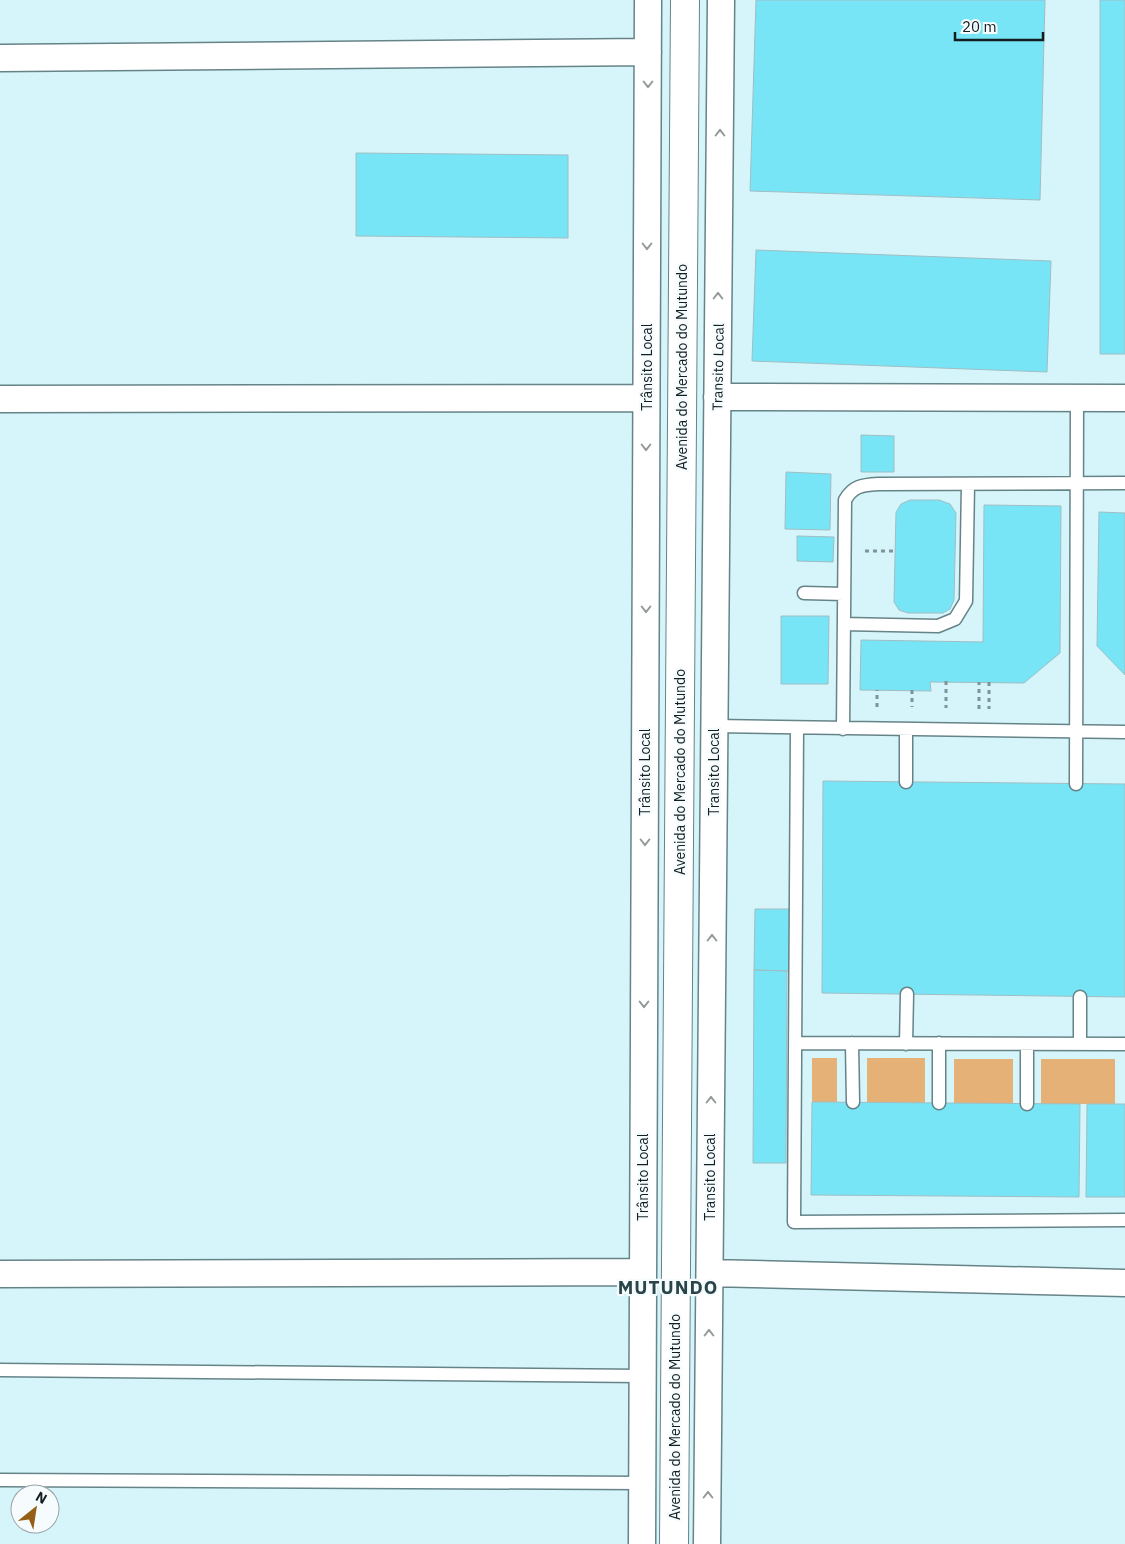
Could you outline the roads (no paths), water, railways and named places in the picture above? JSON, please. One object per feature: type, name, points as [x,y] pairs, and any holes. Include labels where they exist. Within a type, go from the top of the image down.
[{"type":"main road","name":"Avenida do Mercado do Mutundo","points":[[674,1544],[685,0]]},
{"type":"street","name":"Trânsito Local","points":[[642,1544],[648,0]]},
{"type":"street","name":"Transito Local","points":[[707,1544],[721,0]]},
{"type":"street","points":[[0,58],[648,52]]},
{"type":"street","points":[[717,397],[1125,398]]},
{"type":"street","points":[[0,398],[646,398]]},
{"type":"street","points":[[0,1274],[643,1272]]},
{"type":"street","points":[[710,1272],[1125,1283]]},
{"type":"lane","points":[[1076,784],[1077,398]]},
{"type":"lane","points":[[843,729],[845,500],[850,491],[859,485],[870,484],[1125,483]]},
{"type":"lane","points":[[844,624],[938,626],[947,624],[955,619],[966,601],[968,484]]},
{"type":"lane","points":[[804,593],[844,594]]},
{"type":"lane","points":[[714,726],[797,729],[1125,732]]},
{"type":"lane","points":[[797,729],[794,1222],[1125,1220]]},
{"type":"lane","points":[[906,730],[906,782]]},
{"type":"lane","points":[[906,1044],[907,994]]},
{"type":"lane","points":[[1080,996],[1080,1044]]},
{"type":"lane","points":[[795,1043],[1125,1044]]},
{"type":"lane","points":[[852,1043],[852,1102]]},
{"type":"lane","points":[[939,1043],[939,1103]]},
{"type":"lane","points":[[1027,1044],[1027,1104]]},
{"type":"lane","points":[[0,1370],[642,1376]]},
{"type":"lane","points":[[0,1480],[642,1483]]},
{"type":"district","name":"MUTUNDO","points":[[668,1287]]}]
